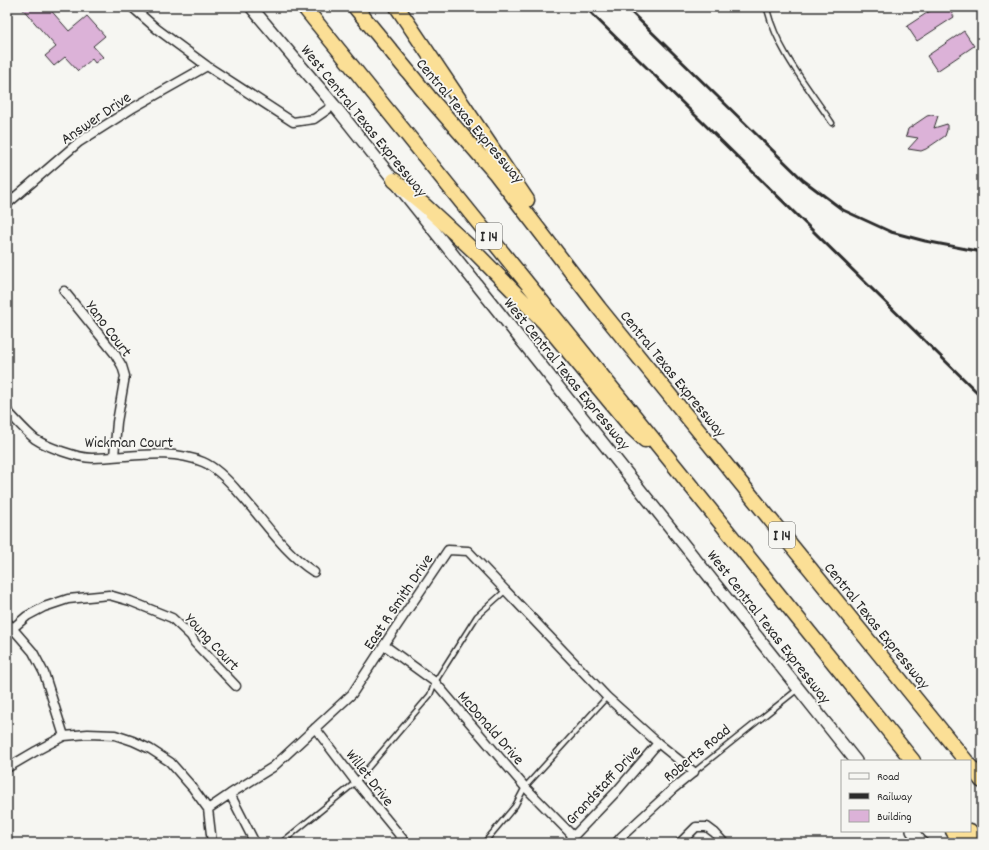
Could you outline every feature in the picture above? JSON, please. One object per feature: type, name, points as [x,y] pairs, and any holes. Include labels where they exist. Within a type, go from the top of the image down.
[{"type":"highway","name":"I 14","points":[[304,7],[912,760]]},
{"type":"highway","name":"Central Texas Expressway","points":[[355,7],[429,97],[496,174],[599,308],[965,760]]},
{"type":"highway","points":[[397,7],[524,196],[572,262],[599,308]]},
{"type":"highway","points":[[394,180],[424,205],[474,251],[539,317],[631,427],[674,465]]},
{"type":"highway","points":[[878,717],[901,760]]},
{"type":"highway","points":[[971,767],[982,781]]},
{"type":"highway","points":[[955,832],[962,843]]},
{"type":"highway","points":[[971,832],[979,843]]},
{"type":"main road","name":"West Central Texas Expressway","points":[[251,7],[334,105],[855,760]]},
{"type":"main road","points":[[913,832],[922,843]]},
{"type":"street","points":[[132,7],[158,29],[207,66],[293,122],[314,119],[334,105]]},
{"type":"street","name":"Answer Drive","points":[[7,204],[71,148],[92,133],[207,66]]},
{"type":"street","name":"Yano Court","points":[[64,290],[115,354],[122,366],[125,376],[116,422],[114,456]]},
{"type":"street","name":"Wickman Court","points":[[7,412],[35,439],[55,450],[90,458],[180,454],[204,462],[226,478],[281,543],[303,565],[314,572]]},
{"type":"street","name":"East R Smith Drive","points":[[208,809],[273,767],[352,694],[448,550],[468,551],[607,697],[658,743],[694,772]]},
{"type":"street","name":"Young Court","points":[[10,625],[44,607],[68,599],[108,595],[130,601],[172,618],[191,636],[236,686]]},
{"type":"street","points":[[10,625],[33,652],[44,673],[64,736]]},
{"type":"street","name":"McDonald Drive","points":[[384,645],[435,682],[526,787],[573,836]]},
{"type":"street","name":"Willet Drive","points":[[315,728],[356,782],[406,843]]},
{"type":"street","points":[[7,768],[64,736],[88,734],[115,735],[134,741],[150,748],[170,762],[192,787],[208,809],[212,843]]},
{"type":"street","name":"Grandstaff Drive","points":[[567,843],[616,792],[658,743]]},
{"type":"street","name":"Roberts Road","points":[[616,843],[673,789],[694,772]]},
{"type":"street","points":[[230,794],[255,843]]},
{"type":"street","points":[[680,843],[696,827],[707,826],[724,843]]},
{"type":"lane","points":[[768,7],[767,9],[771,26],[782,49],[832,123]]},
{"type":"lane","points":[[281,843],[356,782],[430,695],[435,682],[477,616],[505,591]]},
{"type":"lane","name":"Roberts Road","points":[[694,772],[799,689]]},
{"type":"lane","points":[[484,843],[515,806],[526,787],[607,697]]},
{"type":"building","points":[[21,7],[48,7],[69,31],[87,16],[105,36],[93,46],[103,57],[95,63],[92,59],[78,71],[65,57],[54,66],[45,56],[56,47]]},
{"type":"building","points":[[936,7],[948,7],[954,17],[917,41],[907,26]]},
{"type":"building","points":[[964,31],[974,46],[937,71],[927,56]]},
{"type":"building","points":[[927,116],[938,116],[934,128],[947,124],[945,136],[921,151],[908,149],[918,138],[906,136],[908,129]]},
{"type":"railway","points":[[585,7],[982,397]]},
{"type":"railway","points":[[626,7],[803,180],[843,210],[891,232],[925,241],[982,252]]}]
